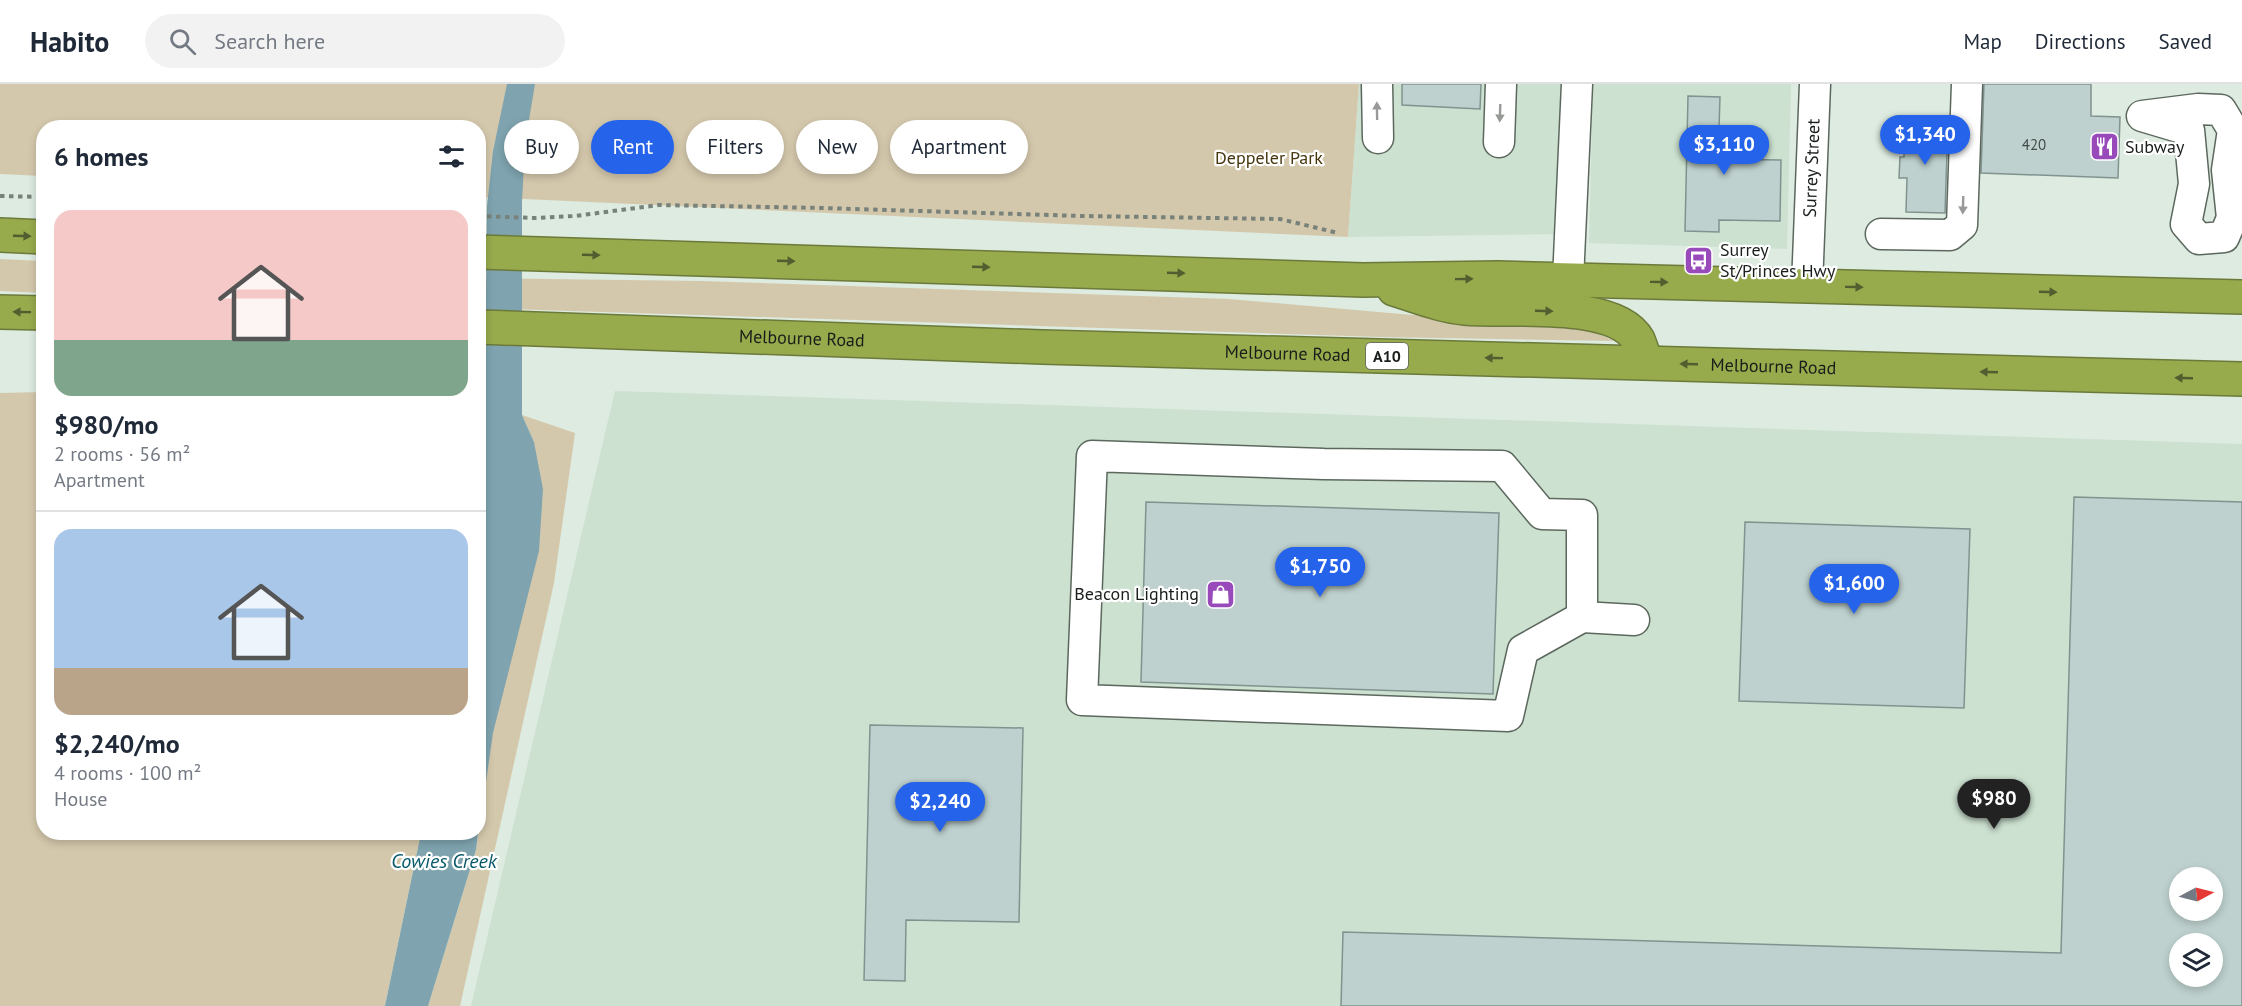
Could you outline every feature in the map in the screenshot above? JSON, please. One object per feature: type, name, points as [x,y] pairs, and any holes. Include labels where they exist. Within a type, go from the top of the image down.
[{"type":"highway","points":[[0,235],[36,237]]},
{"type":"highway","points":[[486,252],[1363,280],[1498,278],[2242,297]]},
{"type":"highway","points":[[1363,280],[1437,303],[1464,308],[1571,312],[1605,317],[1624,327],[1637,339],[1646,362]]},
{"type":"highway","points":[[0,312],[36,313]]},
{"type":"highway","name":"Melbourne Road","points":[[486,327],[1042,347],[2242,379]]},
{"type":"street","points":[[1377,84],[1378,138]]},
{"type":"street","points":[[1499,142],[1501,84]]},
{"type":"street","points":[[1568,280],[1577,84]]},
{"type":"street","name":"Surrey Street","points":[[1808,286],[1815,84]]},
{"type":"street","points":[[1881,234],[1950,235],[1962,225],[1967,84]]},
{"type":"street","points":[[2198,109],[2221,110],[2233,130],[2227,170],[2232,218],[2224,237],[2199,239],[2186,224],[2194,184],[2189,130],[2142,117],[2198,109]]},
{"type":"street","points":[[1582,616],[1582,515],[1542,514],[1502,466],[1324,464],[1092,456],[1082,700],[1508,716],[1523,650],[1582,616],[1635,620]]},
{"type":"path","points":[[0,195],[36,197]]},
{"type":"path","points":[[486,216],[534,218],[575,216],[659,205],[822,208],[1280,219],[1338,233]]},
{"type":"shaded area","points":[[1359,84],[1571,84],[1564,234],[1348,237]]},
{"type":"shaded area","points":[[1593,84],[1791,84],[1787,249],[1589,243]]},
{"type":"shaded area","points":[[615,391],[2242,444],[2242,1006],[471,1006]]},
{"type":"green space","name":"Deppeler Park","points":[[0,84],[1359,84],[1348,237],[486,197],[486,120],[36,120],[36,176],[0,174]]},
{"type":"green space","points":[[0,259],[36,261],[36,293],[0,291]]},
{"type":"green space","points":[[486,278],[702,281],[1229,299],[1413,315],[1576,322],[1614,341],[1380,337],[486,308]]},
{"type":"green space","points":[[36,392],[36,840],[420,840],[385,1006],[0,1006],[0,393]]},
{"type":"green space","points":[[522,415],[575,433],[554,583],[460,1006],[428,1006],[477,840],[486,840],[486,780],[534,442]]},
{"type":"water","name":"Cowies Creek","points":[[507,84],[535,84],[529,120],[504,120],[504,174],[523,174],[522,415],[534,442],[543,489],[539,551],[493,733],[486,782],[486,294],[487,206],[493,151]]},
{"type":"water","name":"Cowies Creek","points":[[420,840],[477,840],[428,1006],[385,1006]]},
{"type":"building","points":[[1402,84],[1481,84],[1480,109],[1402,105]]},
{"type":"building","points":[[1984,84],[2091,84],[2091,116],[2120,117],[2118,178],[1981,173]]},
{"type":"building","points":[[1688,96],[1720,97],[1718,159],[1781,160],[1780,221],[1719,220],[1719,232],[1685,231]]},
{"type":"building","points":[[1910,120],[1948,121],[1945,213],[1906,212],[1907,178],[1899,178],[1900,157],[1904,157],[1904,134],[1909,134]]},
{"type":"building","points":[[2074,497],[2242,502],[2242,1006],[1341,1006],[1343,932],[2061,953]]},
{"type":"building","points":[[1146,502],[1499,513],[1493,694],[1141,682]]},
{"type":"building","points":[[1745,522],[1970,529],[1964,708],[1739,701]]},
{"type":"building","points":[[870,725],[1023,728],[1019,922],[906,920],[905,981],[864,980]]},
{"type":"place","name":"Subway","points":[[2104,147]]},
{"type":"place","name":"Surrey St/Princes Hwy","points":[[1699,260]]},
{"type":"place","name":"Beacon Lighting","points":[[1220,594]]}]
